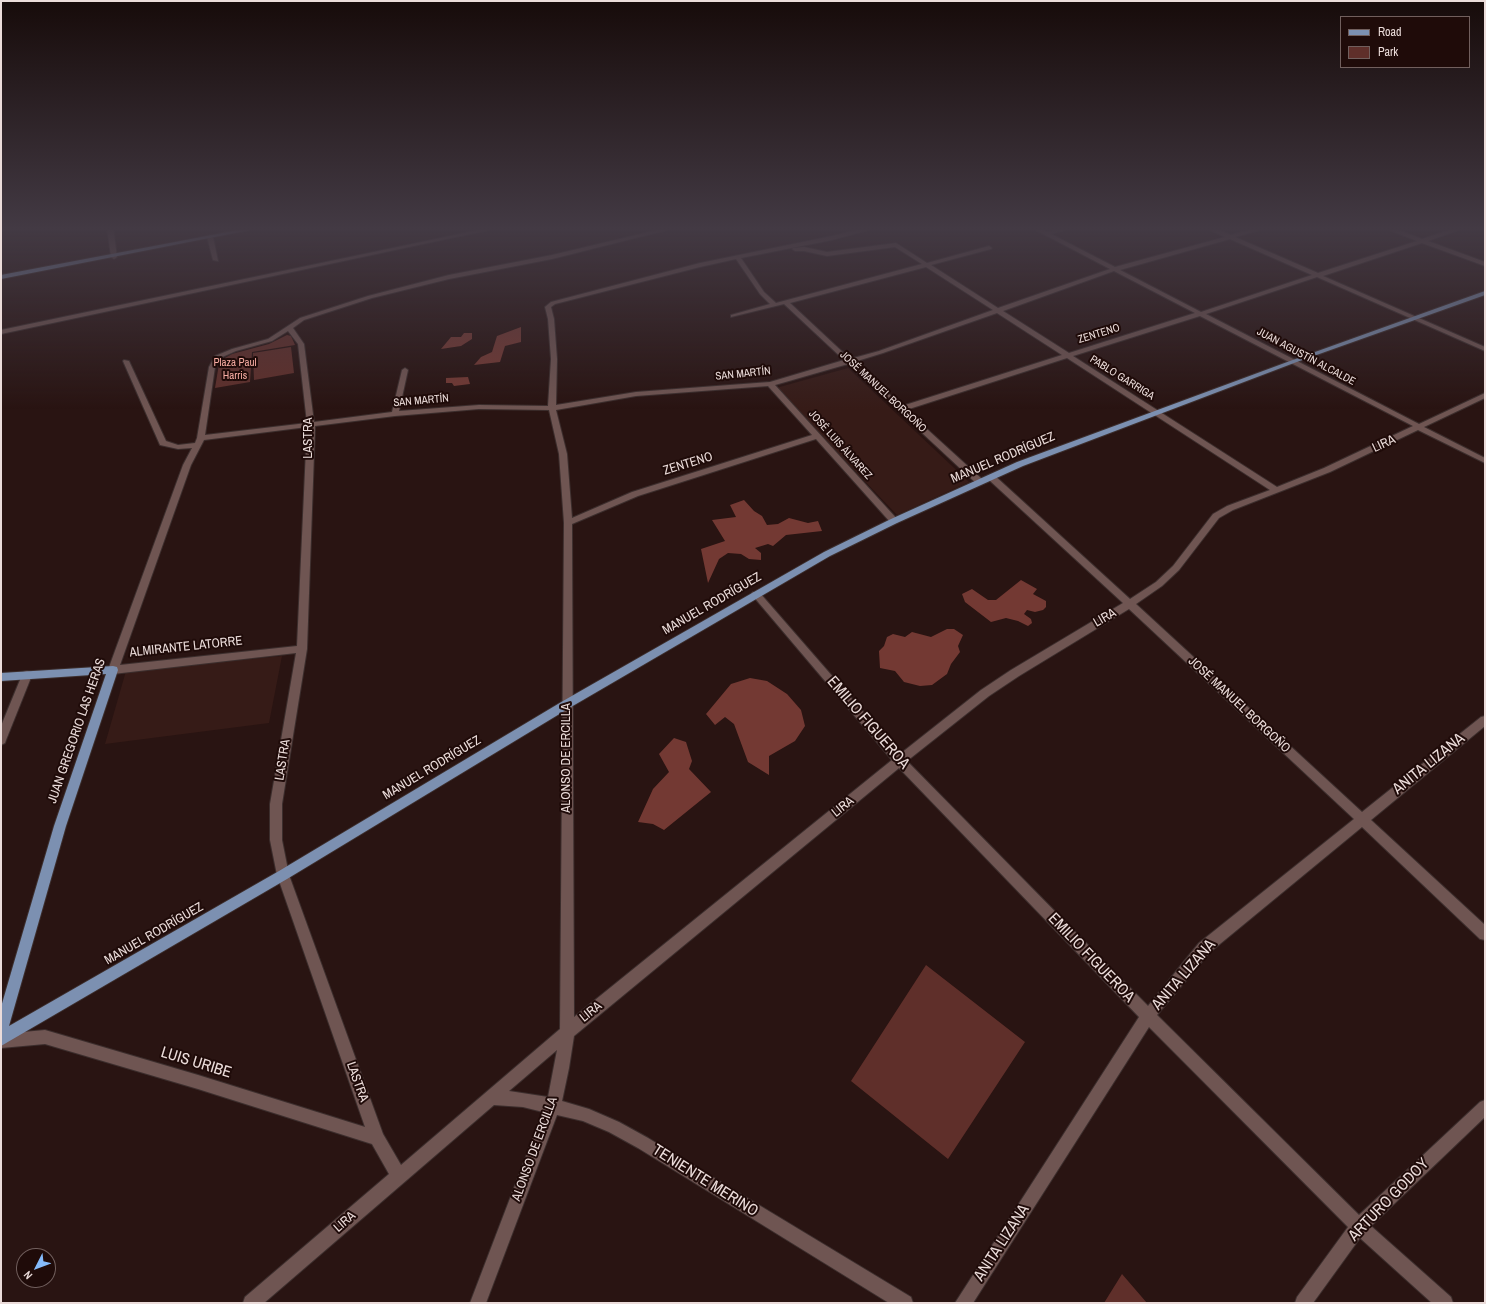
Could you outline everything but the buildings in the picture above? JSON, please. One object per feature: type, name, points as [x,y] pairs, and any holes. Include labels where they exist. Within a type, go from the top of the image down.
[{"type":"main road","name":"MANUEL RODRÍGUEZ","points":[[1,1040],[283,874],[566,704],[827,554],[894,521],[1027,461],[1156,412],[1485,292]]},
{"type":"main road","name":"ALMIRANTE LATORRE","points":[[1,677],[113,670]]},
{"type":"main road","name":"JUAN GREGORIO LAS HERAS","points":[[1,1032],[60,826],[113,670]]},
{"type":"street","points":[[1,332],[211,288]]},
{"type":"street","points":[[289,327],[302,319],[404,288]]},
{"type":"street","name":"ALONSO DE ERCILLA","points":[[478,1303],[553,1106],[562,1068],[567,1032],[566,704],[568,523],[563,454],[552,408],[554,359],[551,319],[548,307],[553,303],[612,288]]},
{"type":"street","points":[[758,288],[775,305]]},
{"type":"street","points":[[733,316],[840,288]]},
{"type":"street","name":"PABLO GARRIGA","points":[[961,288],[1276,490]]},
{"type":"street","name":"SAN MARTÍN","points":[[199,441],[311,424],[395,414],[479,407],[552,408],[636,394],[770,384],[850,362],[1062,288]]},
{"type":"street","name":"JUAN AGUSTÍN ALCALDE","points":[[1151,288],[1418,428],[1485,461]]},
{"type":"street","name":"ZENTENO","points":[[900,409],[1281,288]]},
{"type":"street","points":[[1345,288],[1485,349]]},
{"type":"street","name":"JOSÉ MANUEL BORGOÑO","points":[[785,302],[980,482]]},
{"type":"street","name":"JUAN GREGORIO LAS HERAS","points":[[113,670],[186,465],[199,441],[212,366],[217,357],[234,350],[270,340],[289,327]]},
{"type":"street","name":"LASTRA","points":[[289,327],[301,344],[311,424],[302,649],[276,804],[276,840],[283,874],[377,1138],[399,1177]]},
{"type":"street","points":[[126,361],[164,443],[178,447],[199,441]]},
{"type":"street","points":[[395,414],[405,370]]},
{"type":"street","name":"JOSÉ LUIS ÁLVAREZ","points":[[770,384],[894,521]]},
{"type":"street","name":"LIRA","points":[[251,1303],[567,1032],[899,761],[985,693],[1015,673],[1130,604],[1159,584],[1176,568],[1216,516],[1230,508],[1327,470],[1485,396]]},
{"type":"street","name":"ZENTENO","points":[[568,523],[636,494],[818,436]]},
{"type":"street","name":"JOSÉ MANUEL BORGOÑO","points":[[991,477],[1485,934]]},
{"type":"street","name":"EMILIO FIGUEROA","points":[[756,594],[899,761],[1148,1016],[1359,1226],[1445,1303]]},
{"type":"street","name":"ALMIRANTE LATORRE","points":[[113,670],[302,649]]},
{"type":"street","points":[[1,740],[27,675]]},
{"type":"street","name":"ANITA LIZANA","points":[[963,1303],[1148,1016],[1204,948],[1360,819],[1485,720]]},
{"type":"street","name":"LUIS URIBE","points":[[1,1040],[44,1037],[198,1082],[377,1138]]},
{"type":"street","name":"TENIENTE MERINO","points":[[491,1097],[523,1100],[553,1106],[584,1114],[614,1127],[643,1143],[678,1166],[905,1303]]},
{"type":"street","name":"ARTURO GODOY","points":[[1303,1303],[1359,1226],[1485,1107]]},
{"type":"shaded area","points":[[521,327],[521,342],[505,346],[500,362],[474,365],[481,357],[492,352],[497,336]]},
{"type":"shaded area","points":[[464,333],[472,333],[472,339],[461,346],[441,349],[451,337],[461,337]]},
{"type":"shaded area","points":[[848,368],[969,482],[897,515],[776,388]]},
{"type":"shaded area","points":[[468,377],[470,384],[454,386],[452,383],[446,383],[446,378]]},
{"type":"shaded area","points":[[744,500],[754,511],[762,516],[767,525],[778,524],[789,518],[808,523],[818,521],[822,531],[786,535],[773,546],[768,544],[755,548],[761,553],[761,560],[749,559],[741,554],[728,553],[719,559],[708,583],[701,549],[725,541],[712,520],[736,517],[730,505]]},
{"type":"shaded area","points":[[1021,580],[1037,589],[1033,594],[1046,601],[1046,607],[1043,610],[1035,612],[1027,610],[1024,614],[1031,619],[1032,623],[1028,626],[1018,621],[1006,618],[991,622],[965,602],[962,594],[972,589],[988,600],[996,600]]},
{"type":"shaded area","points":[[947,629],[954,629],[963,635],[958,646],[960,652],[951,664],[947,674],[932,685],[920,686],[904,682],[895,671],[880,668],[879,651],[884,646],[887,637],[893,634],[905,637],[912,632],[931,637]]},
{"type":"shaded area","points":[[282,656],[269,723],[105,744],[126,671]]},
{"type":"shaded area","points":[[750,678],[767,681],[787,694],[801,710],[805,726],[795,741],[769,756],[769,775],[748,762],[734,724],[725,717],[715,725],[706,714],[731,684]]},
{"type":"shaded area","points":[[674,738],[686,742],[692,761],[689,769],[711,792],[664,830],[653,824],[638,822],[653,789],[669,772],[659,754]]},
{"type":"green space","name":"Plaza Paul Harris","points":[[287,335],[291,336],[295,345],[252,352],[250,382],[215,388],[219,364],[223,359],[232,354],[269,344]]},
{"type":"green space","points":[[291,347],[294,373],[254,380],[253,353]]},
{"type":"green space","points":[[926,965],[1025,1042],[948,1159],[851,1081]]},
{"type":"green space","points":[[1122,1274],[1147,1303],[1104,1303]]}]
